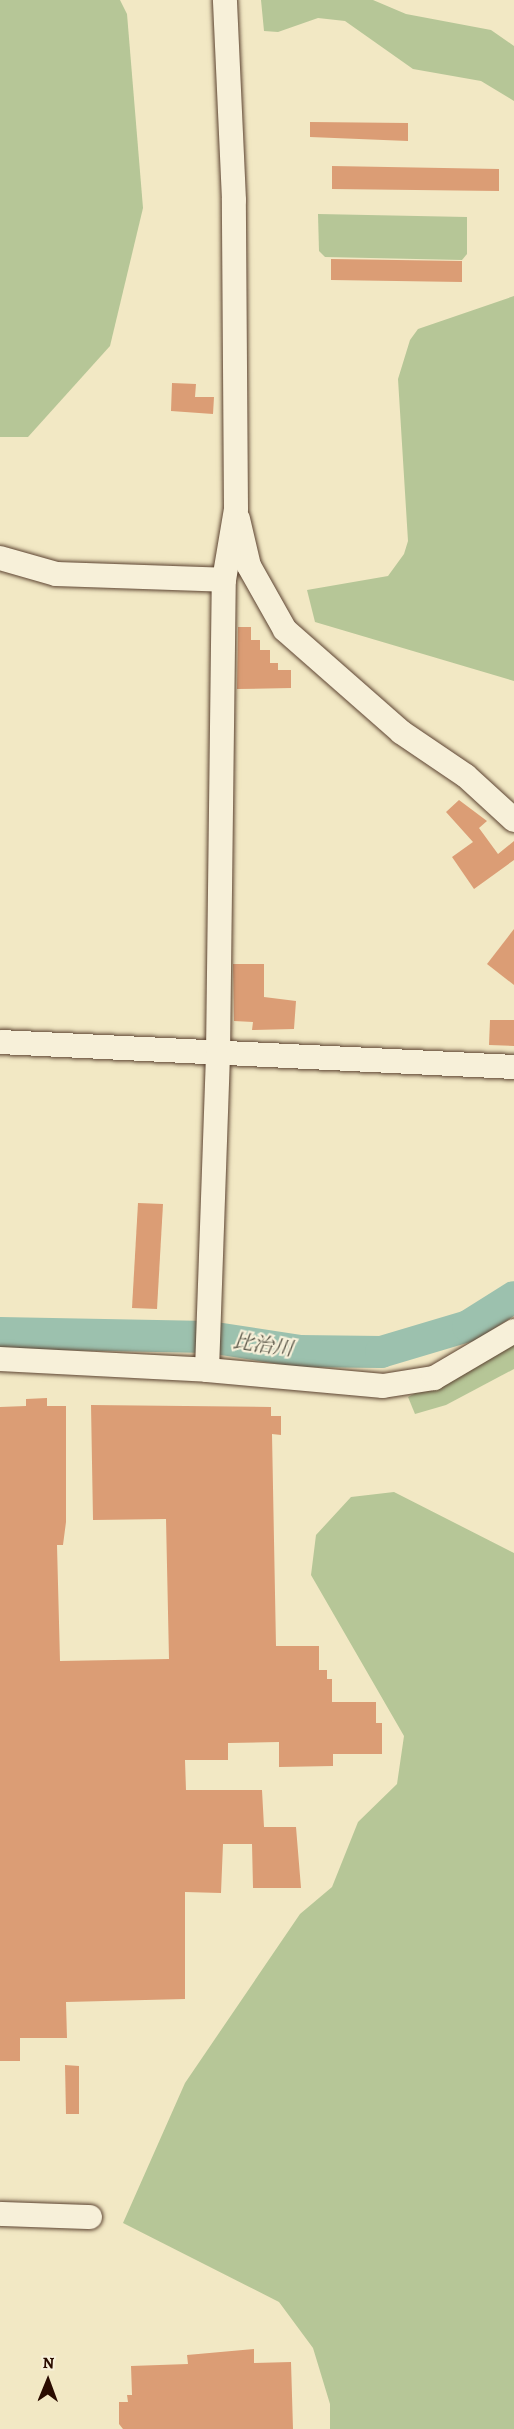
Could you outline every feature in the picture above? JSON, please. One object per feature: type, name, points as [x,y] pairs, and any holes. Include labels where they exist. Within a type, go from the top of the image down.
[{"type":"street","points":[[207,1370],[218,1054],[224,580],[236,509],[234,200],[225,0]]},
{"type":"street","points":[[236,509],[249,566],[285,630],[392,725],[466,776],[514,820]]},
{"type":"street","points":[[0,558],[56,574],[224,580]]},
{"type":"street","points":[[0,1042],[514,1067]]},
{"type":"street","points":[[0,1359],[207,1370],[382,1386],[434,1378],[514,1331]]},
{"type":"street","points":[[0,2214],[90,2217]]},
{"type":"green space","points":[[0,0],[120,0],[127,14],[143,208],[110,346],[28,437],[0,437]]},
{"type":"green space","points":[[261,0],[373,0],[406,14],[491,30],[514,46],[514,101],[481,81],[413,69],[345,21],[318,18],[278,32],[264,31]]},
{"type":"green space","points":[[318,214],[467,217],[467,254],[462,260],[325,257],[319,251]]},
{"type":"green space","points":[[514,296],[514,681],[315,622],[307,590],[388,576],[404,554],[408,541],[398,379],[410,340],[418,329]]},
{"type":"green space","points":[[514,1341],[514,1369],[446,1405],[415,1414],[408,1397]]},
{"type":"green space","points":[[394,1492],[514,1553],[514,2429],[330,2429],[330,2404],[313,2348],[279,2302],[123,2223],[185,2083],[300,1914],[332,1887],[358,1822],[397,1784],[404,1736],[311,1575],[316,1535],[351,1497]]},
{"type":"building","points":[[310,122],[408,123],[408,141],[310,137]]},
{"type":"building","points":[[332,166],[499,169],[499,191],[332,189]]},
{"type":"building","points":[[331,259],[462,261],[462,282],[331,280]]},
{"type":"building","points":[[172,383],[196,384],[195,397],[214,397],[213,414],[171,411]]},
{"type":"building","points":[[238,627],[251,627],[251,640],[260,640],[260,650],[270,650],[270,663],[278,663],[278,670],[291,670],[291,688],[237,689]]},
{"type":"building","points":[[459,800],[487,821],[479,828],[498,854],[514,841],[514,860],[474,889],[452,857],[473,842],[446,812]]},
{"type":"building","points":[[514,929],[514,985],[487,964]]},
{"type":"building","points":[[233,964],[264,964],[264,997],[296,1001],[294,1029],[252,1030],[253,1022],[234,1021]]},
{"type":"building","points":[[490,1020],[514,1020],[514,1046],[489,1045]]},
{"type":"building","points":[[138,1203],[163,1204],[157,1309],[132,1308]]},
{"type":"building","points":[[47,1398],[47,1406],[66,1406],[66,1522],[63,1545],[57,1545],[60,1661],[169,1659],[166,1519],[93,1520],[91,1405],[271,1407],[271,1416],[281,1416],[281,1435],[272,1434],[276,1646],[319,1646],[319,1670],[327,1670],[327,1679],[332,1679],[332,1702],[376,1702],[376,1723],[382,1723],[382,1754],[333,1754],[333,1766],[279,1767],[279,1742],[228,1743],[228,1760],[185,1760],[186,1790],[262,1790],[264,1827],[296,1827],[301,1888],[253,1888],[252,1844],[223,1844],[221,1893],[185,1892],[185,1999],[66,2002],[67,2038],[20,2038],[20,2061],[0,2061],[0,1407],[26,1406],[26,1399]]},
{"type":"building","points":[[65,2065],[79,2066],[79,2114],[66,2114]]},
{"type":"building","points":[[254,2349],[254,2363],[291,2362],[293,2429],[123,2429],[119,2424],[119,2402],[128,2402],[127,2395],[132,2395],[131,2366],[188,2364],[187,2355]]},
{"type":"waterway","name":"比治川","points":[[0,1333],[209,1337],[299,1351],[381,1352],[468,1326],[514,1297]]}]
